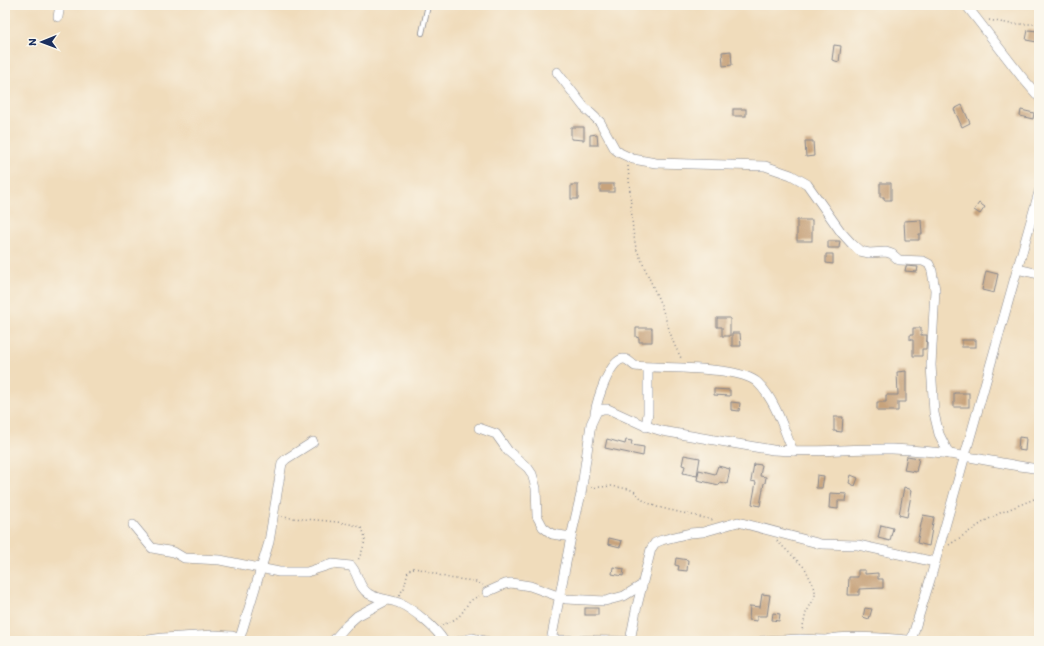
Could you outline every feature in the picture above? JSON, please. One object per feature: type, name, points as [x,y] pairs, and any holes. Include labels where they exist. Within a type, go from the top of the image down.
[{"type":"street","points":[[58,17],[60,5]]},
{"type":"street","points":[[966,5],[1039,97]]},
{"type":"street","points":[[557,72],[584,107],[600,122],[615,149],[628,158],[640,161],[672,164],[765,166],[791,175],[807,184],[840,232],[860,251],[869,253],[886,252],[892,254],[899,260],[923,261],[929,264],[932,271],[934,290],[931,365],[933,405],[939,434],[949,454]]},
{"type":"street","points":[[762,641],[800,639],[824,641],[856,638],[911,640],[936,557],[1039,192]]},
{"type":"street","points":[[1017,268],[1039,274]]},
{"type":"street","points":[[622,641],[551,640],[582,489],[591,424],[598,399],[610,370],[620,360],[626,359],[634,366],[648,368],[716,370],[747,376],[755,380],[773,404],[793,451]]},
{"type":"street","points":[[646,427],[648,407],[648,368]]},
{"type":"street","points":[[595,413],[603,409],[608,409],[646,427],[674,434],[773,450],[892,449],[964,456],[1039,470]]},
{"type":"street","points":[[479,428],[496,434],[508,451],[528,468],[532,474],[536,488],[537,516],[543,527],[552,534],[571,537]]},
{"type":"street","points":[[141,641],[163,638],[223,635],[232,636],[239,640],[269,542],[282,463],[313,442]]},
{"type":"street","points":[[630,641],[651,549],[655,543],[666,539],[690,533],[703,532],[726,524],[741,522],[821,544],[858,545],[936,557]]},
{"type":"street","points":[[133,525],[153,549],[174,552],[184,558],[220,560],[279,572],[307,572],[330,564],[350,565],[354,569],[359,582],[368,594],[390,600],[406,608],[439,633],[444,641]]},
{"type":"street","points":[[486,592],[511,583],[530,586],[560,598],[605,601],[624,596],[642,585]]},
{"type":"street","points":[[333,641],[357,616],[390,600]]},
{"type":"street","points":[[460,641],[477,638],[485,641]]},
{"type":"lane","points":[[422,33],[428,5]]},
{"type":"path","points":[[977,19],[1011,24],[1039,24]]},
{"type":"path","points":[[628,158],[636,248],[661,305],[674,344],[687,369]]},
{"type":"path","points":[[582,489],[611,486],[629,489],[635,492],[644,501],[657,507],[726,524]]},
{"type":"path","points":[[936,557],[985,521],[1000,513],[1039,497]]},
{"type":"path","points":[[273,516],[344,523],[360,528],[363,533],[364,543],[354,569]]},
{"type":"path","points":[[776,540],[805,568],[815,589],[815,597],[804,618],[800,639]]},
{"type":"path","points":[[390,600],[402,592],[406,574],[408,570],[412,568],[449,578],[479,582],[485,586],[486,592],[470,600],[462,613],[455,619],[433,628]]},
{"type":"building","points":[[1028,30],[1038,31],[1037,42],[1026,40]]},
{"type":"building","points":[[834,45],[841,46],[839,62],[832,60]]},
{"type":"building","points":[[731,51],[732,65],[723,66],[722,52]]},
{"type":"building","points":[[962,105],[970,123],[962,127],[954,109]]},
{"type":"building","points":[[733,109],[746,109],[746,116],[733,116]]},
{"type":"building","points":[[1021,110],[1034,113],[1033,119],[1020,116]]},
{"type":"building","points":[[571,127],[584,127],[584,140],[571,139]]},
{"type":"building","points":[[597,134],[598,145],[590,145],[590,135]]},
{"type":"building","points":[[805,141],[813,141],[814,156],[806,157]]},
{"type":"building","points":[[880,183],[891,183],[891,200],[884,200],[884,197],[880,197]]},
{"type":"building","points":[[600,184],[614,184],[614,192],[600,192]]},
{"type":"building","points":[[571,185],[578,185],[578,199],[571,199]]},
{"type":"building","points":[[979,203],[985,207],[980,214],[974,210]]},
{"type":"building","points":[[797,220],[812,220],[812,241],[797,241]]},
{"type":"building","points":[[921,220],[922,234],[919,234],[919,240],[905,240],[904,221]]},
{"type":"building","points":[[828,241],[840,241],[839,248],[828,248]]},
{"type":"building","points":[[826,254],[833,254],[833,264],[826,263]]},
{"type":"building","points":[[906,266],[918,267],[917,272],[905,271]]},
{"type":"building","points":[[986,271],[998,274],[994,293],[982,290]]},
{"type":"building","points":[[717,318],[730,318],[730,336],[722,336],[722,327],[717,327]]},
{"type":"building","points":[[636,328],[652,328],[652,342],[639,342],[639,338],[636,337]]},
{"type":"building","points":[[913,328],[921,328],[921,335],[927,335],[926,349],[922,349],[922,356],[913,356],[913,340],[910,340],[910,335],[913,335]]},
{"type":"building","points":[[732,333],[740,333],[741,346],[732,346]]},
{"type":"building","points":[[962,340],[976,340],[976,347],[962,347]]},
{"type":"building","points":[[906,371],[906,402],[898,402],[898,411],[877,411],[877,402],[886,402],[886,395],[898,395],[897,372]]},
{"type":"building","points":[[714,389],[730,390],[730,396],[714,395]]},
{"type":"building","points":[[954,393],[969,393],[969,407],[954,407]]},
{"type":"building","points":[[731,402],[740,403],[739,411],[731,410]]},
{"type":"building","points":[[834,417],[843,417],[842,432],[834,431]]},
{"type":"building","points":[[1019,437],[1026,438],[1025,451],[1018,450]]},
{"type":"building","points":[[607,439],[625,444],[626,440],[632,441],[631,445],[644,447],[643,456],[605,448]]},
{"type":"building","points":[[684,455],[700,458],[697,476],[683,473],[685,466],[682,465]]},
{"type":"building","points":[[907,456],[919,458],[916,472],[904,470]]},
{"type":"building","points":[[754,464],[762,465],[760,476],[766,477],[760,506],[752,504],[756,482],[751,481]]},
{"type":"building","points":[[718,466],[730,469],[727,484],[720,482],[719,485],[697,480],[699,470],[715,474]]},
{"type":"building","points":[[817,475],[824,476],[822,488],[816,488]]},
{"type":"building","points":[[851,475],[858,478],[855,486],[849,483]]},
{"type":"building","points":[[904,487],[912,490],[907,517],[899,515]]},
{"type":"building","points":[[830,493],[847,494],[846,501],[838,501],[838,509],[829,508]]},
{"type":"building","points":[[923,515],[934,517],[929,546],[917,543]]},
{"type":"building","points":[[881,525],[893,528],[890,541],[878,538]]},
{"type":"building","points":[[609,538],[622,541],[620,547],[608,544]]},
{"type":"building","points":[[676,558],[688,560],[687,571],[678,570],[679,566],[675,565]]},
{"type":"building","points":[[613,567],[624,569],[623,576],[612,574]]},
{"type":"building","points":[[858,570],[865,570],[865,574],[878,573],[878,579],[883,579],[883,588],[859,589],[859,595],[848,595],[849,577],[858,577]]},
{"type":"building","points":[[762,594],[770,595],[767,616],[757,616],[757,621],[749,620],[750,606],[760,607]]},
{"type":"building","points":[[585,608],[598,608],[598,615],[585,615]]},
{"type":"building","points":[[865,608],[872,609],[869,619],[863,617]]},
{"type":"building","points":[[773,613],[780,614],[779,621],[772,620]]}]
